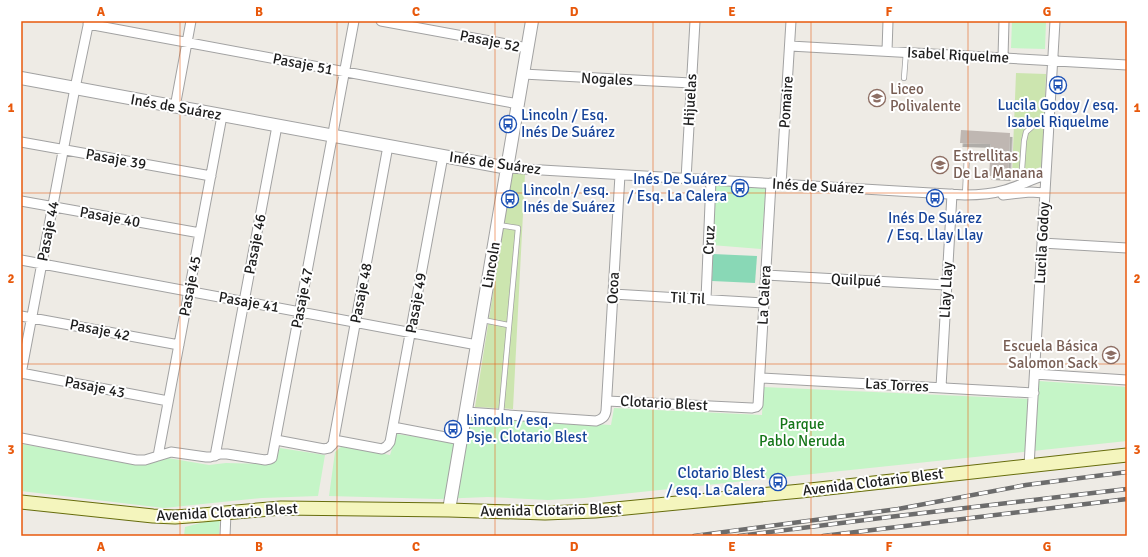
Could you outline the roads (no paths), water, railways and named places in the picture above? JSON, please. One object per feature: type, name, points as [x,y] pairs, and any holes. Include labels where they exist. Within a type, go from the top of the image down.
[{"type":"main road","name":"Avenida Clotario Blest","points":[[21,502],[175,517],[281,508],[450,510],[545,513],[595,512],[1127,455]]},
{"type":"street","points":[[175,107],[191,21]]},
{"type":"street","name":"Pasaje 47","points":[[215,456],[227,454],[265,460],[270,459],[273,455],[354,21]]},
{"type":"street","name":"Pasaje 52","points":[[381,21],[528,48]]},
{"type":"street","name":"Lincoln","points":[[450,510],[532,21]]},
{"type":"street","name":"Hijuelas","points":[[686,178],[695,21]]},
{"type":"street","name":"Pomaire","points":[[781,184],[791,21]]},
{"type":"street","points":[[886,51],[888,21]]},
{"type":"street","points":[[1003,57],[1004,21]]},
{"type":"street","name":"Lucila Godoy","points":[[1029,466],[1055,21]]},
{"type":"street","name":"Pasaje 51","points":[[89,22],[187,42],[518,104]]},
{"type":"street","name":"Pasaje 44","points":[[21,374],[63,150],[89,22]]},
{"type":"street","name":"Isabel Riquelme","points":[[790,46],[1127,65]]},
{"type":"street","name":"Nogales","points":[[523,74],[691,83]]},
{"type":"street","name":"Inés de Suárez","points":[[21,78],[508,168],[964,195],[992,196],[1030,192],[1045,193]]},
{"type":"street","name":"Pasaje 45","points":[[158,456],[222,116]]},
{"type":"street","name":"Pasaje 46","points":[[215,456],[278,126]]},
{"type":"street","name":"Pasaje 39","points":[[21,142],[211,176]]},
{"type":"street","name":"Pasaje 48","points":[[334,440],[388,146]]},
{"type":"street","name":"Pasaje 49","points":[[334,440],[379,448],[386,448],[390,442],[443,156]]},
{"type":"street","name":"Ocoa","points":[[607,401],[620,175]]},
{"type":"street","name":"Inés de Suárez","points":[[975,195],[1000,191],[1046,175]]},
{"type":"street","name":"Cruz","points":[[706,299],[711,180]]},
{"type":"street","name":"La Calera","points":[[756,407],[758,402],[760,378],[771,183]]},
{"type":"street","name":"Llay Llay","points":[[940,388],[952,194]]},
{"type":"street","name":"Pasaje 40","points":[[21,201],[200,233]]},
{"type":"street","points":[[1042,243],[1127,248]]},
{"type":"street","name":"Pasaje 41","points":[[21,260],[477,345]]},
{"type":"street","name":"Quilpué","points":[[766,275],[946,285]]},
{"type":"street","name":"Til Til","points":[[613,294],[764,303]]},
{"type":"street","name":"Pasaje 42","points":[[21,316],[179,345]]},
{"type":"street","name":"Pasaje 43","points":[[21,374],[168,400]]},
{"type":"street","points":[[1035,374],[1127,380]]},
{"type":"street","name":"Las Torres","points":[[760,378],[1034,393]]},
{"type":"street","name":"Clotario Blest","points":[[466,412],[596,421],[603,418],[606,414],[607,401],[756,407]]},
{"type":"street","points":[[393,427],[461,440]]},
{"type":"street","points":[[21,438],[136,460],[146,460],[171,452],[206,457],[215,456]]},
{"type":"street","points":[[276,440],[327,449],[331,447],[334,440]]},
{"type":"street","points":[[225,536],[226,513]]},
{"type":"lane","points":[[904,78],[906,52]]},
{"type":"lane","points":[[1021,184],[1026,132],[1033,126],[1049,120]]},
{"type":"lane","points":[[964,195],[967,155]]},
{"type":"lane","points":[[498,224],[518,228],[501,414]]},
{"type":"lane","points":[[482,320],[508,325]]},
{"type":"railway","points":[[694,536],[898,509],[1026,485],[1127,472]]},
{"type":"railway","points":[[739,536],[1127,489]]},
{"type":"railway","points":[[823,536],[1127,499]]},
{"type":"place","name":"Lucila Godoy / esq. Isabel Riquelme","points":[[1058,85]]},
{"type":"place","name":"Liceo Polivalente","points":[[877,98]]},
{"type":"place","name":"Lincoln / Esq. Inés De Suárez","points":[[508,124]]},
{"type":"place","name":"Estrellitas De La Manana","points":[[940,165]]},
{"type":"place","name":"Inés De Suárez / Esq. La Calera","points":[[740,188]]},
{"type":"place","name":"Inés De Suárez / Esq. Llay Llay","points":[[935,198]]},
{"type":"place","name":"Lincoln / esq. Inés de Suárez","points":[[510,199]]},
{"type":"place","name":"Escuela Básica Salomon Sack","points":[[1111,355]]},
{"type":"place","name":"Lincoln / esq. Psje. Clotario Blest","points":[[453,429]]},
{"type":"place","name":"Clotario Blest / esq. La Calera","points":[[778,482]]},
{"type":"park label","name":"Parque Pablo Neruda","points":[[802,432]]}]
